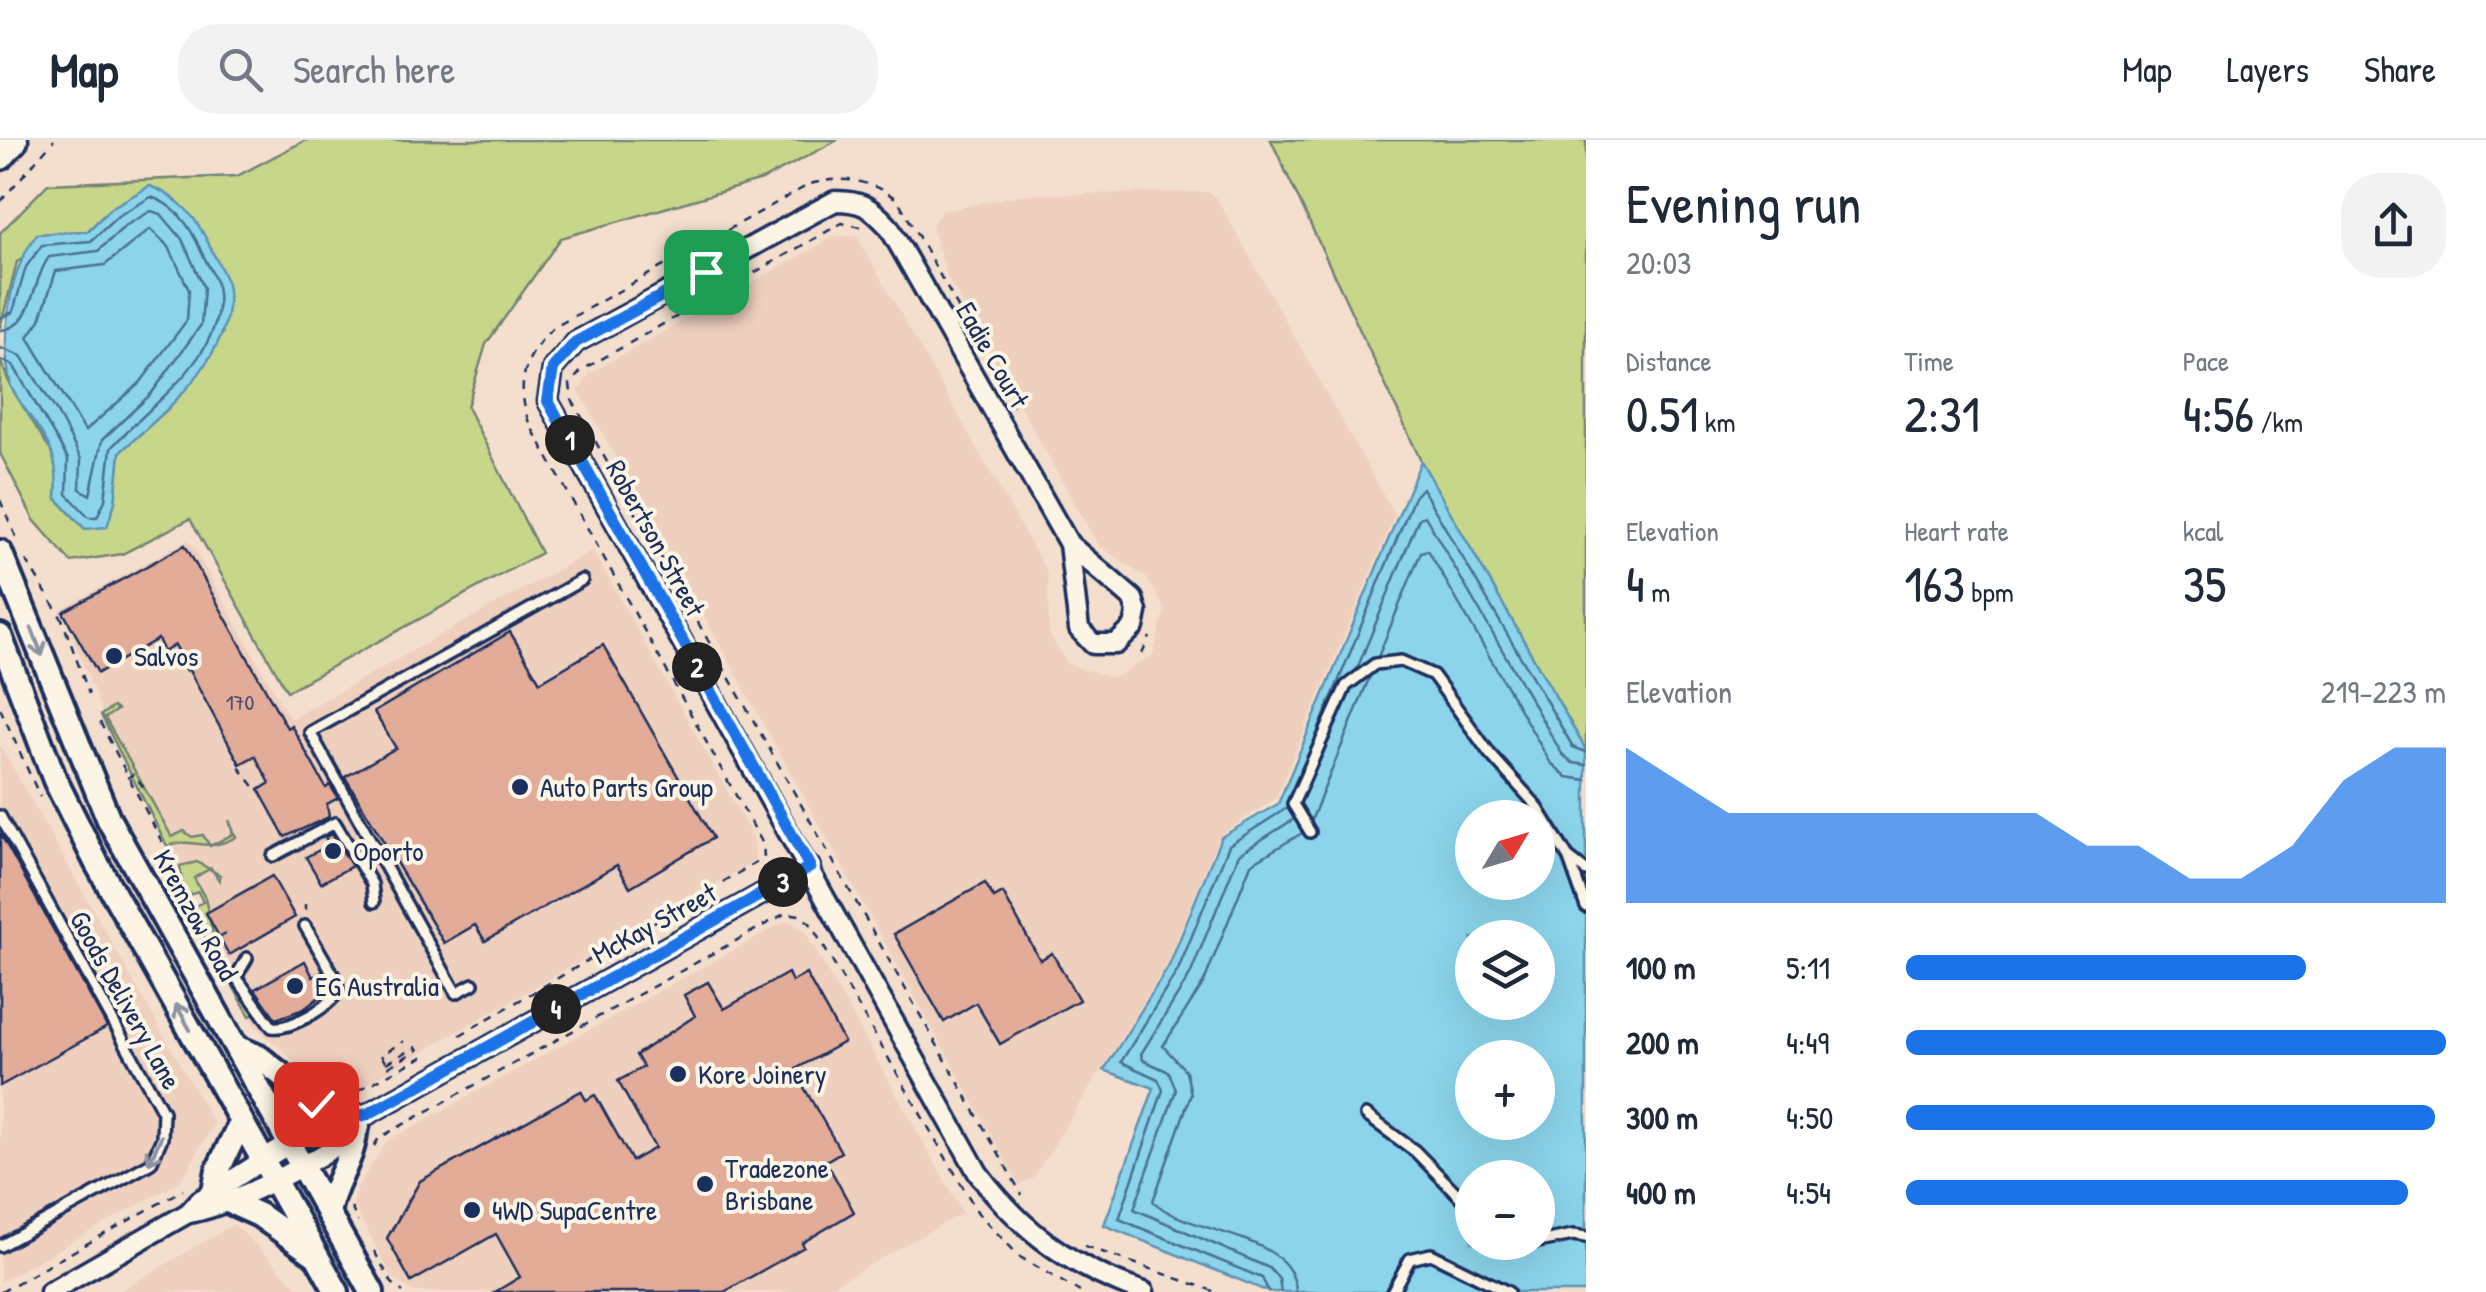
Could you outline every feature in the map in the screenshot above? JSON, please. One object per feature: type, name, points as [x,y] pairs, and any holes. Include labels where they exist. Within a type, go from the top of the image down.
[{"type":"main road","points":[[0,155],[13,140]]},
{"type":"street","name":"Robertson Street","points":[[860,201],[835,201],[576,342],[553,368],[548,401],[978,1173],[996,1197],[1064,1258],[1144,1292]]},
{"type":"street","name":"Eadie Court","points":[[860,201],[889,227],[1069,544],[1133,598],[1136,619],[1124,640],[1100,646],[1080,629],[1069,544]]},
{"type":"street","name":"Kremzow Road","points":[[0,552],[109,820],[372,1292]]},
{"type":"street","points":[[0,636],[55,780],[337,1292]]},
{"type":"street","name":"McKay Street","points":[[50,1292],[810,867]]},
{"type":"street","points":[[236,1047],[259,1057],[354,1122],[353,1151],[332,1192],[328,1213]]},
{"type":"street","points":[[241,1121],[218,1170],[222,1197],[259,1214],[317,1256]]},
{"type":"lane","points":[[473,984],[456,993],[310,732],[582,580]]},
{"type":"lane","points":[[1310,832],[1293,804],[1346,686],[1375,664],[1401,661],[1433,675],[1490,754],[1536,805],[1568,856],[1586,907]]},
{"type":"lane","name":"Goods Delivery Lane","points":[[0,816],[162,1112],[162,1138],[152,1163],[0,1246]]},
{"type":"lane","points":[[273,856],[335,824],[372,884],[374,902]]},
{"type":"lane","points":[[1568,856],[1586,871]]},
{"type":"lane","points":[[247,958],[236,977],[272,1027],[282,1028],[332,1001],[338,992],[337,980],[305,926]]},
{"type":"lane","points":[[1366,1116],[1415,1151],[1455,1192]]},
{"type":"lane","points":[[1555,1238],[1586,1237]]},
{"type":"lane","points":[[1392,1292],[1410,1259],[1431,1254],[1508,1292]]},
{"type":"path","points":[[0,202],[54,140]]},
{"type":"path","points":[[460,1035],[764,858],[763,844],[530,424],[521,398],[522,375],[532,348],[553,328],[810,184],[863,180],[898,200],[1023,424]]},
{"type":"path","points":[[881,196],[886,191]]},
{"type":"path","points":[[863,224],[860,228],[842,222],[582,370],[570,384],[572,400],[1026,1202]]},
{"type":"path","points":[[0,500],[30,568],[62,619],[89,694]]},
{"type":"path","points":[[1142,654],[1156,622]]},
{"type":"path","points":[[182,665],[189,677]]},
{"type":"path","points":[[100,722],[162,842]]},
{"type":"path","points":[[239,766],[256,789]]},
{"type":"path","points":[[127,778],[134,774],[144,788]]},
{"type":"path","points":[[757,863],[762,872]]},
{"type":"path","points":[[304,910],[305,904]]},
{"type":"path","points":[[783,907],[786,913]]},
{"type":"path","points":[[369,1155],[378,1138],[786,913],[800,915],[810,923],[978,1213],[1020,1257],[1080,1292]]},
{"type":"path","points":[[219,938],[231,930]]},
{"type":"path","points":[[391,1074],[388,1067],[418,1050],[416,1047],[386,1064],[382,1055],[404,1040]]},
{"type":"path","points":[[348,1198],[360,1227]]},
{"type":"path","points":[[367,1239],[392,1283],[403,1292]]},
{"type":"path","points":[[1073,1241],[1216,1292]]},
{"type":"shaded area","points":[[1207,192],[1216,197],[1395,515],[1276,798],[1219,836],[1167,965],[1034,1177],[1019,1185],[579,391],[590,373],[835,236],[857,236],[1048,574],[1049,633],[1067,664],[1113,678],[1153,655],[1165,610],[1147,578],[1098,545],[948,278],[931,226],[942,211],[1021,195]]},
{"type":"shaded area","points":[[189,539],[290,719],[593,550],[754,839],[755,861],[354,1091],[339,1094],[321,1085],[254,1025],[189,909],[203,902],[198,892],[183,897],[183,873],[117,751],[62,609]]},
{"type":"shaded area","points":[[0,745],[214,1124],[181,1181],[0,1282]]},
{"type":"shaded area","points":[[788,920],[805,931],[963,1213],[821,1292],[414,1292],[393,1278],[353,1205],[357,1187],[387,1141]]},
{"type":"shaded area","points":[[234,1224],[303,1292],[118,1292]]},
{"type":"green space","points":[[306,140],[838,140],[762,180],[561,238],[486,344],[467,407],[541,553],[287,691],[190,519],[122,554],[71,562],[34,520],[0,453],[0,360],[11,387],[59,464],[56,498],[85,529],[115,502],[120,452],[168,409],[223,333],[111,208],[88,231],[64,232],[17,262],[0,328],[0,233],[48,184],[237,176]]},
{"type":"green space","points":[[1271,140],[1586,140],[1586,750],[1421,461]]},
{"type":"green space","points":[[113,707],[117,710],[105,718],[172,837],[184,831],[192,837],[203,835],[209,845],[167,846],[101,715]]},
{"type":"green space","points":[[229,820],[236,837],[213,844],[233,834]]},
{"type":"green space","points":[[197,862],[209,869],[194,878],[205,898],[217,952],[255,1013],[250,1016],[189,909],[203,902],[198,892],[183,897],[180,866]]},
{"type":"water","points":[[150,186],[179,203],[200,228],[226,280],[228,309],[222,333],[195,378],[120,452],[115,502],[107,527],[85,529],[56,498],[51,450],[11,387],[6,348],[9,308],[19,268],[37,234],[88,231],[111,208]]},
{"type":"water","points":[[1421,461],[1586,750],[1586,1292],[1269,1292],[1104,1225],[1154,1088],[1104,1070],[1169,966],[1221,837],[1278,804]]},
{"type":"building","points":[[185,545],[287,728],[291,725],[326,788],[330,785],[338,798],[327,804],[329,817],[285,837],[259,790],[270,783],[255,756],[240,764],[175,645],[164,652],[158,639],[98,673],[63,612]]},
{"type":"building","name":"Auto Parts Group","points":[[510,632],[540,682],[603,645],[713,838],[630,887],[617,865],[485,941],[475,925],[444,943],[345,777],[396,748],[374,712]]},
{"type":"building","points":[[0,833],[107,1027],[0,1086]]},
{"type":"building","name":"Oporto","points":[[332,834],[352,866],[321,883],[306,857],[329,845],[325,837]]},
{"type":"building","points":[[272,876],[295,917],[229,955],[206,913]]},
{"type":"building","points":[[985,883],[994,898],[1003,893],[1040,960],[1052,953],[1079,1000],[1000,1044],[976,1003],[944,1022],[894,934]]},
{"type":"building","points":[[305,961],[313,977],[322,972],[330,989],[304,1009],[276,1019],[255,989]]},
{"type":"building","points":[[788,973],[792,982],[806,974],[844,1042],[794,1070],[841,1152],[826,1161],[854,1212],[802,1243],[804,1247],[724,1292],[495,1292],[520,1277],[496,1234],[411,1282],[387,1238],[420,1181],[581,1091],[586,1100],[595,1095],[632,1161],[655,1148],[618,1081],[643,1067],[636,1055],[695,1016],[684,995],[708,982],[724,1009]]},
{"type":"place","name":"Salvos","points":[[114,656]]},
{"type":"place","name":"Auto Parts Group","points":[[520,787]]},
{"type":"place","name":"Oporto","points":[[333,851]]},
{"type":"place","name":"EG Australia","points":[[295,986]]},
{"type":"place","name":"Kore Joinery","points":[[678,1074]]},
{"type":"place","name":"Tradezone Brisbane","points":[[705,1184]]},
{"type":"place","name":"4WD SupaCentre","points":[[472,1210]]},
{"type":"route","points":[[316,1104],[338,1120],[368,1114],[810,867],[548,401],[553,368],[576,342],[706,272]]}]
